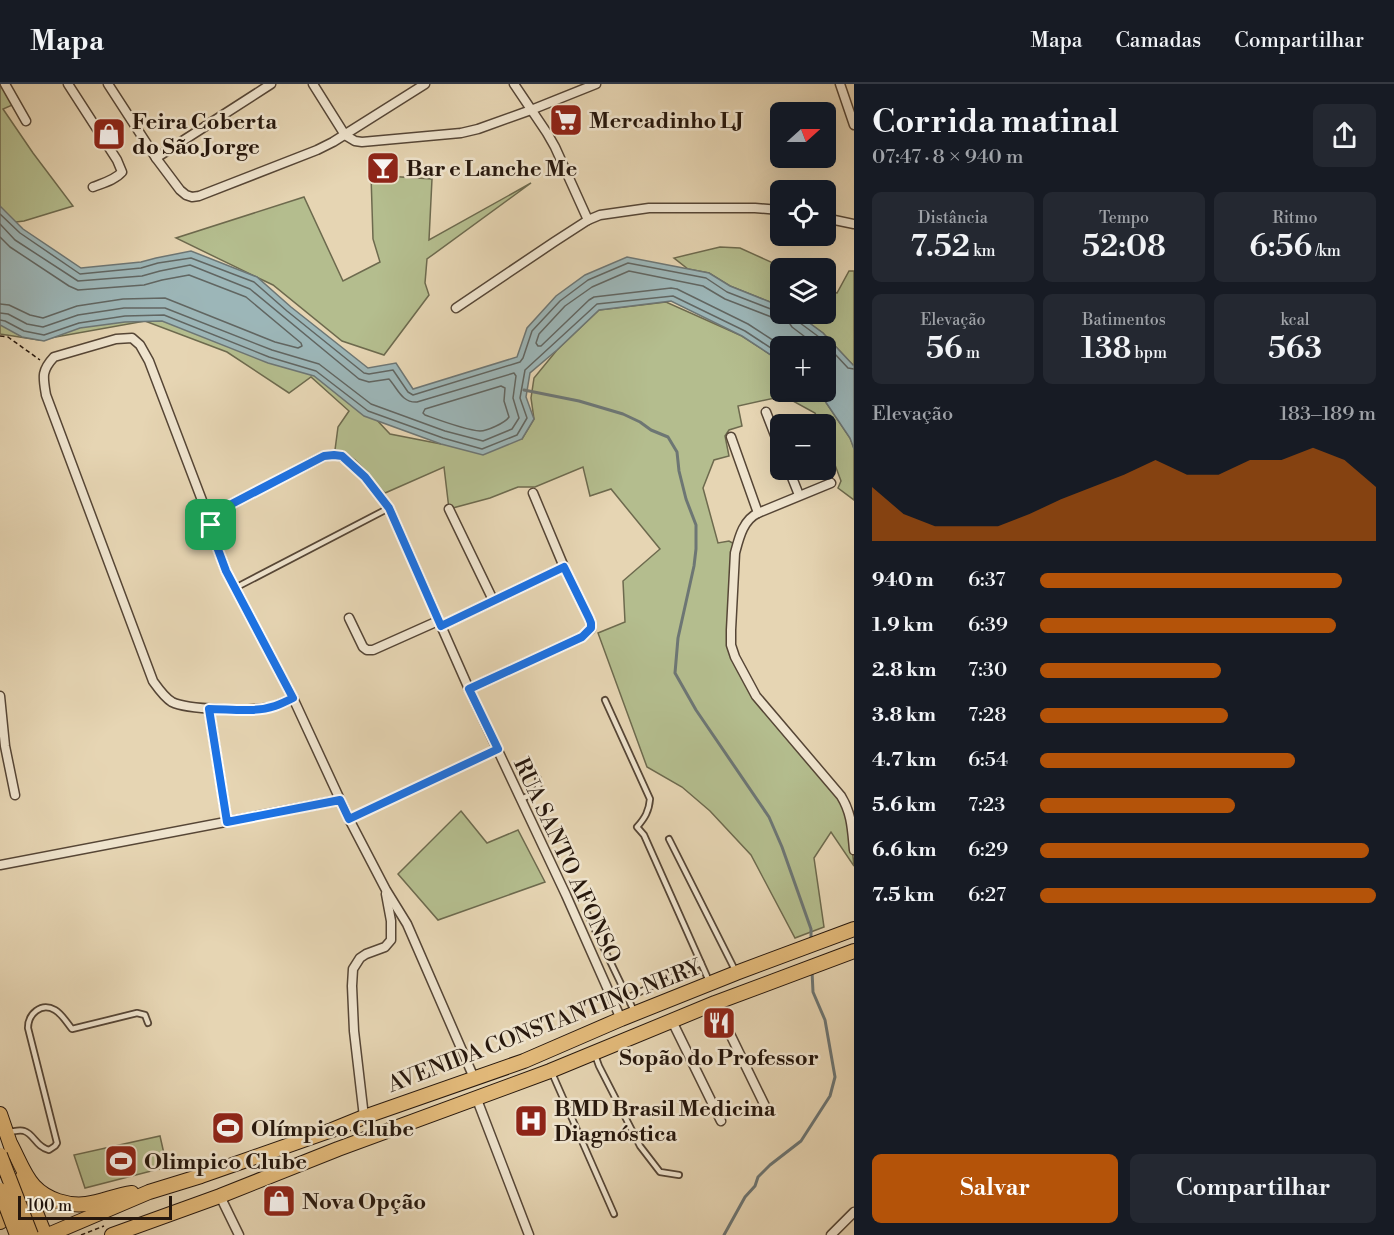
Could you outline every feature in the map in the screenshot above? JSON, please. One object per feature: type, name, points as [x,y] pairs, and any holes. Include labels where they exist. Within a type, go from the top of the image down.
[{"type":"main road","name":"AVENIDA CONSTANTINO NERY","points":[[46,1235],[149,1192],[322,1134],[524,1061],[634,1013],[854,929]]},
{"type":"main road","name":"AVENIDA CONSTANTINO NERY","points":[[112,1235],[550,1071],[716,1003],[854,951]]},
{"type":"main road","points":[[0,1114],[20,1174],[46,1235]]},
{"type":"main road","points":[[8,1139],[34,1186],[63,1202],[87,1204],[127,1194],[149,1192]]},
{"type":"main road","points":[[0,1155],[31,1235]]},
{"type":"main road","points":[[17,1235],[0,1190],[10,1186],[20,1174]]},
{"type":"main road","points":[[0,1222],[23,1210],[35,1212]]},
{"type":"street","points":[[5,84],[27,121]]},
{"type":"street","points":[[68,84],[120,165],[122,172],[93,188]]},
{"type":"street","points":[[156,158],[271,84]]},
{"type":"street","points":[[313,84],[345,135],[362,142],[461,133],[478,129],[596,84]]},
{"type":"street","points":[[110,85],[156,158],[180,190],[192,196],[200,195],[317,150],[345,135],[425,84]]},
{"type":"street","points":[[514,84],[555,147],[588,220]]},
{"type":"street","points":[[840,84],[854,125]]},
{"type":"street","points":[[456,308],[588,220],[600,215],[649,208],[770,209]]},
{"type":"street","points":[[836,220],[854,224]]},
{"type":"street","points":[[293,698],[267,708],[209,709],[171,702],[153,681],[46,395],[43,376],[47,365],[54,357],[116,339],[132,338],[140,345],[149,361],[211,525],[213,536],[235,588],[293,698],[349,819],[386,890],[408,924],[474,1078]]},
{"type":"street","points":[[766,412],[770,422]]},
{"type":"street","points":[[731,436],[758,513]]},
{"type":"street","name":"RUA SANTO AFONSO","points":[[211,525],[214,516],[222,509],[324,456],[342,456],[365,477],[389,508],[469,689],[566,895],[621,1019]]},
{"type":"street","points":[[793,480],[799,495]]},
{"type":"street","points":[[831,483],[748,519],[735,554],[731,645],[756,696],[848,807],[852,822],[854,850]]},
{"type":"street","points":[[469,689],[570,643],[591,628],[589,618],[564,567],[533,493]]},
{"type":"street","points":[[449,509],[493,600]]},
{"type":"street","points":[[349,618],[363,647],[373,650],[440,624],[564,567]]},
{"type":"street","points":[[0,696],[5,746],[15,795]]},
{"type":"street","points":[[209,709],[227,822]]},
{"type":"street","points":[[0,865],[340,800]]},
{"type":"street","points":[[364,1117],[354,1031],[353,969],[360,958],[386,947],[391,940],[392,921],[386,890]]},
{"type":"street","points":[[716,1003],[768,1112]]},
{"type":"street","points":[[672,1021],[721,1121]]},
{"type":"street","points":[[476,1097],[529,1235]]},
{"type":"street","points":[[220,1196],[239,1235]]},
{"type":"street","points":[[831,1235],[854,1212]]},
{"type":"lane","points":[[235,588],[389,508]]},
{"type":"lane","points":[[605,700],[650,799],[644,820],[637,827],[644,835],[710,983]]},
{"type":"lane","points":[[349,819],[498,749]]},
{"type":"lane","points":[[521,799],[537,791],[538,779]]},
{"type":"lane","points":[[669,838],[736,973]]},
{"type":"lane","points":[[586,911],[634,1013]]},
{"type":"lane","points":[[627,998],[701,963]]},
{"type":"lane","points":[[8,1139],[21,1130],[27,1132],[43,1149],[53,1149],[57,1143],[28,1028],[28,1020],[32,1013],[49,1008],[56,1011],[72,1029],[137,1013],[145,1015],[148,1023]]},
{"type":"lane","points":[[594,1053],[640,1146],[660,1172],[679,1175]]},
{"type":"lane","points":[[550,1071],[614,1214]]},
{"type":"path","points":[[0,336],[8,337],[47,365]]},
{"type":"green space","points":[[0,84],[7,84],[17,103],[3,109],[73,206],[24,221],[0,224]]},
{"type":"green space","points":[[371,175],[432,179],[429,240],[531,183],[427,259],[425,283],[429,295],[384,355],[342,341],[273,285],[176,238],[304,197],[343,281],[380,262],[373,239]]},
{"type":"green space","points":[[720,247],[740,248],[770,262],[770,302],[730,286],[709,273],[688,269],[674,258]]},
{"type":"green space","points":[[849,271],[854,271],[854,366],[836,347],[836,336],[826,336],[811,324],[836,324],[837,293]]},
{"type":"green space","points":[[142,282],[328,368],[390,434],[441,444],[522,439],[534,419],[531,398],[534,378],[557,350],[599,310],[666,302],[742,336],[770,354],[770,399],[738,406],[742,426],[729,430],[725,436],[729,456],[714,460],[703,488],[718,543],[729,541],[738,546],[731,630],[735,657],[756,696],[848,807],[854,866],[831,832],[814,858],[824,927],[795,938],[751,855],[710,811],[682,787],[647,767],[598,633],[625,622],[623,581],[660,549],[611,489],[590,496],[583,467],[535,487],[518,487],[490,498],[449,509],[444,467],[385,493],[335,450],[338,427],[349,411],[311,377],[289,393],[227,352],[145,321],[39,340],[0,334],[0,284]]},
{"type":"green space","points":[[795,402],[826,402],[834,414],[815,413]]},
{"type":"green space","points":[[836,417],[854,448],[854,500],[838,488],[841,481],[836,468]]},
{"type":"green space","points":[[461,811],[487,843],[518,830],[545,882],[438,920],[398,874]]},
{"type":"green space","name":"Olimpico Clube","points":[[160,1136],[167,1167],[85,1188],[74,1155]]},
{"type":"water","points":[[0,206],[23,229],[81,268],[141,262],[191,251],[257,277],[368,368],[396,363],[413,389],[517,357],[527,328],[556,296],[585,275],[627,257],[709,273],[730,286],[770,302],[770,324],[811,324],[826,336],[770,336],[770,354],[742,336],[671,301],[599,310],[530,373],[526,397],[534,419],[522,439],[483,455],[441,444],[364,416],[314,376],[268,363],[162,321],[125,322],[80,328],[44,341],[22,337],[0,325]]},
{"type":"water","points":[[836,347],[854,366],[854,449],[850,438],[836,414],[826,402],[836,402]]},
{"type":"waterway","points":[[524,390],[579,401],[623,414],[668,437],[677,452],[686,499],[696,525],[696,549],[678,638],[675,673],[696,710],[769,817],[811,929],[811,940]]},
{"type":"waterway","points":[[724,1235],[745,1197],[755,1186],[758,1177],[801,1141],[830,1096],[835,1077],[825,1020],[813,992],[812,971]]},
{"type":"place","name":"Mercadinho LJ","points":[[566,120]]},
{"type":"place","name":"Feira Coberta do São Jorge","points":[[109,134]]},
{"type":"place","name":"Bar e Lanche Me","points":[[383,168]]},
{"type":"place","name":"Sopão do Professor","points":[[719,1023]]},
{"type":"place","name":"BMD Brasil Medicina Diagnóstica","points":[[531,1121]]},
{"type":"place","name":"Olímpico Clube","points":[[228,1128]]},
{"type":"place","name":"Olimpico Clube","points":[[121,1161]]},
{"type":"place","name":"Nova Opção","points":[[279,1201]]},
{"type":"route","points":[[324,456],[342,456],[365,477],[389,508],[441,626],[564,567],[589,618],[591,628],[570,643],[469,689],[498,749],[349,819],[340,800],[227,822],[209,709],[267,708],[293,698],[226,571],[211,525],[214,516],[240,498],[324,456]]}]
